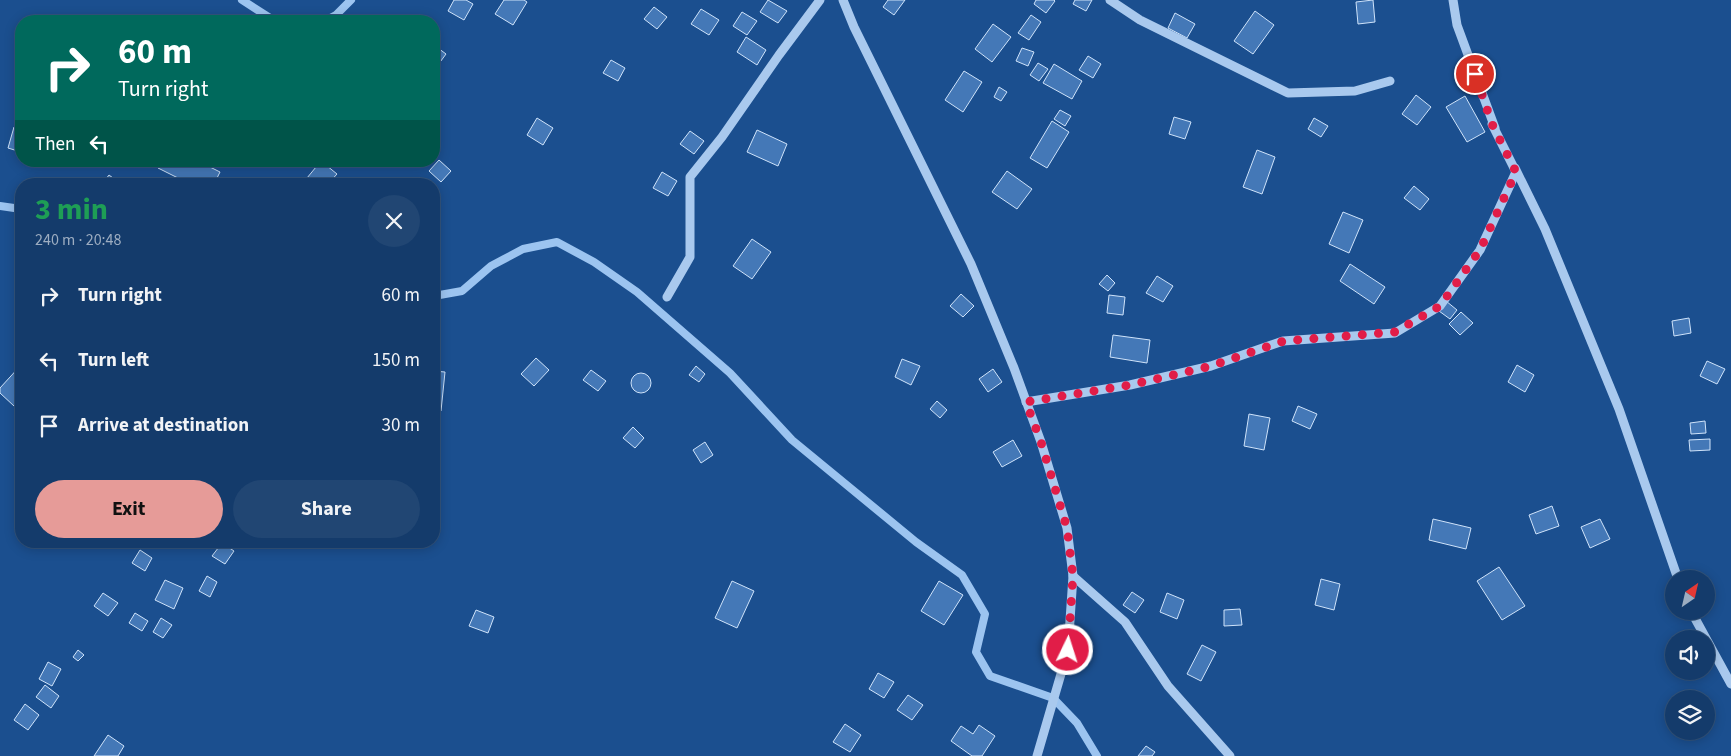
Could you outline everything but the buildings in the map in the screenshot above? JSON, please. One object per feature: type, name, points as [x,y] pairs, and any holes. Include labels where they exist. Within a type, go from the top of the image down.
[{"type":"street","points":[[667,296],[690,257],[690,177],[722,137],[779,54],[820,0]]},
{"type":"street","points":[[843,0],[854,27],[971,264],[1041,442],[1067,528],[1073,576],[1068,650],[1037,756]]},
{"type":"street","points":[[1110,0],[1140,20],[1288,93],[1355,91],[1390,81]]},
{"type":"street","points":[[1026,402],[1130,385],[1202,368],[1284,341],[1395,332],[1440,306],[1480,250],[1516,172],[1492,124],[1457,25],[1453,0]]},
{"type":"street","points":[[1492,124],[1545,229],[1616,402],[1675,570]]},
{"type":"street","points":[[1073,576],[1125,622],[1168,686],[1230,756]]},
{"type":"street","points":[[1696,620],[1731,684]]},
{"type":"waterway","points":[[242,0],[266,15]]},
{"type":"waterway","points":[[336,15],[351,0]]},
{"type":"waterway","points":[[0,206],[15,208]]},
{"type":"waterway","points":[[440,295],[462,291],[491,266],[523,249],[557,242],[594,262],[637,292],[730,373],[792,440],[916,542],[962,575],[985,614],[976,652],[990,676],[1053,698],[1077,723],[1097,756]]},
{"type":"route","points":[[1068,650],[1073,576],[1067,528],[1041,442],[1026,402],[1130,385],[1195,370],[1284,341],[1395,332],[1440,306],[1480,250],[1516,172],[1492,124],[1475,74]]}]
